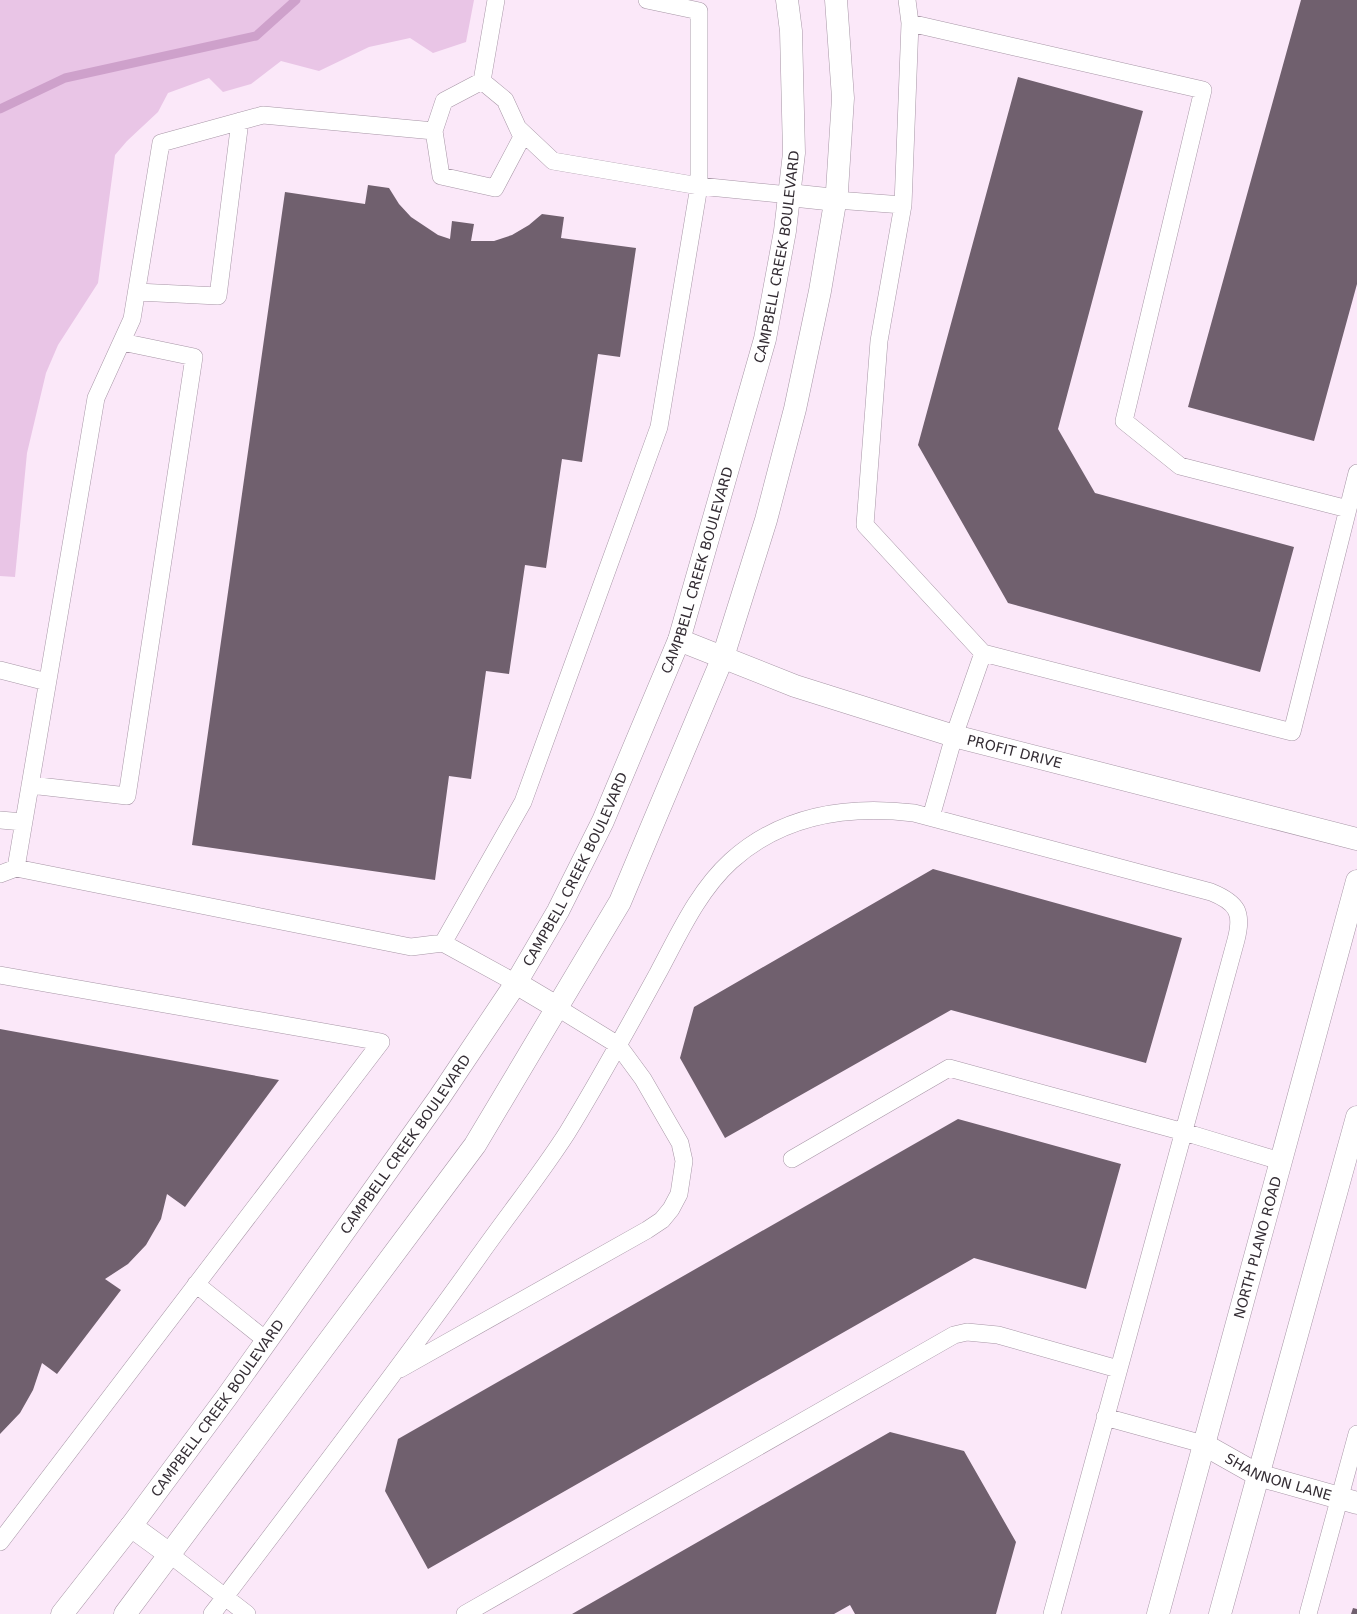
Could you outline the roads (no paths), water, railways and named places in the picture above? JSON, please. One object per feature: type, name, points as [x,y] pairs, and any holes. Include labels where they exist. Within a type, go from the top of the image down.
[{"type":"street","name":"CAMPBELL CREEK BOULEVARD","points":[[62,1614],[131,1526],[267,1341],[439,1098],[516,983],[558,911],[603,821],[679,640],[765,339],[785,231],[794,153],[791,31],[787,0]]},
{"type":"street","points":[[125,1614],[168,1554],[475,1145],[620,902],[723,657],[766,520],[795,409],[820,291],[836,200],[843,98],[836,0]]},
{"type":"street","points":[[789,195],[836,200]]},
{"type":"street","name":"PROFIT DRIVE","points":[[679,640],[795,686],[954,736],[1357,839]]},
{"type":"street","name":"NORTH PLANO ROAD","points":[[1158,1614],[1357,882]]},
{"type":"street","points":[[516,983],[558,1008]]},
{"type":"street","points":[[1220,1614],[1357,1117]]},
{"type":"street","name":"SHANNON LANE","points":[[1203,1444],[1258,1474],[1349,1501]]},
{"type":"street","points":[[131,1526],[168,1554]]},
{"type":"lane","points":[[482,81],[496,0]]},
{"type":"lane","points":[[443,943],[523,802],[659,427],[699,186],[699,11],[647,0]]},
{"type":"lane","points":[[907,0],[910,23],[903,205],[879,341],[865,525],[982,653],[1292,732],[1357,473]]},
{"type":"lane","points":[[910,23],[1203,90],[1124,421],[1180,466],[1348,509]]},
{"type":"lane","points":[[482,81],[505,100],[522,138],[495,188],[441,176],[434,130],[444,101],[482,81]]},
{"type":"lane","points":[[434,130],[263,115],[161,143],[132,319],[96,398],[30,785],[23,822],[8,871],[411,947],[443,943],[516,983]]},
{"type":"lane","points":[[137,292],[218,296],[240,121]]},
{"type":"lane","points":[[519,129],[553,161],[699,186],[789,195]]},
{"type":"lane","points":[[836,200],[903,205]]},
{"type":"lane","points":[[30,785],[128,796],[194,356],[122,342]]},
{"type":"lane","points":[[931,817],[954,736],[982,653]]},
{"type":"lane","points":[[0,670],[47,682]]},
{"type":"lane","points":[[212,1614],[394,1372],[566,1135],[618,1045],[693,908],[709,884],[730,862],[753,843],[778,829],[809,818],[845,811],[884,809],[931,817],[1211,892],[1226,898],[1235,907],[1239,915],[1240,926],[1052,1614]]},
{"type":"lane","points":[[0,820],[23,822]]},
{"type":"lane","points":[[0,975],[381,1042],[0,1542]]},
{"type":"lane","points":[[394,1372],[647,1230],[662,1220],[672,1209],[679,1194],[683,1176],[684,1161],[680,1143],[643,1079],[618,1045],[558,1008]]},
{"type":"lane","points":[[792,1159],[949,1068],[1184,1132],[1280,1161]]},
{"type":"lane","points":[[196,1284],[267,1341]]},
{"type":"lane","points":[[465,1614],[954,1335],[967,1332],[998,1335],[1118,1369]]},
{"type":"lane","points":[[1105,1417],[1203,1444]]},
{"type":"lane","points":[[1308,1614],[1349,1501],[1357,1434]]},
{"type":"lane","points":[[168,1554],[248,1614]]},
{"type":"waterway","points":[[0,109],[65,78],[256,36],[296,0]]}]
